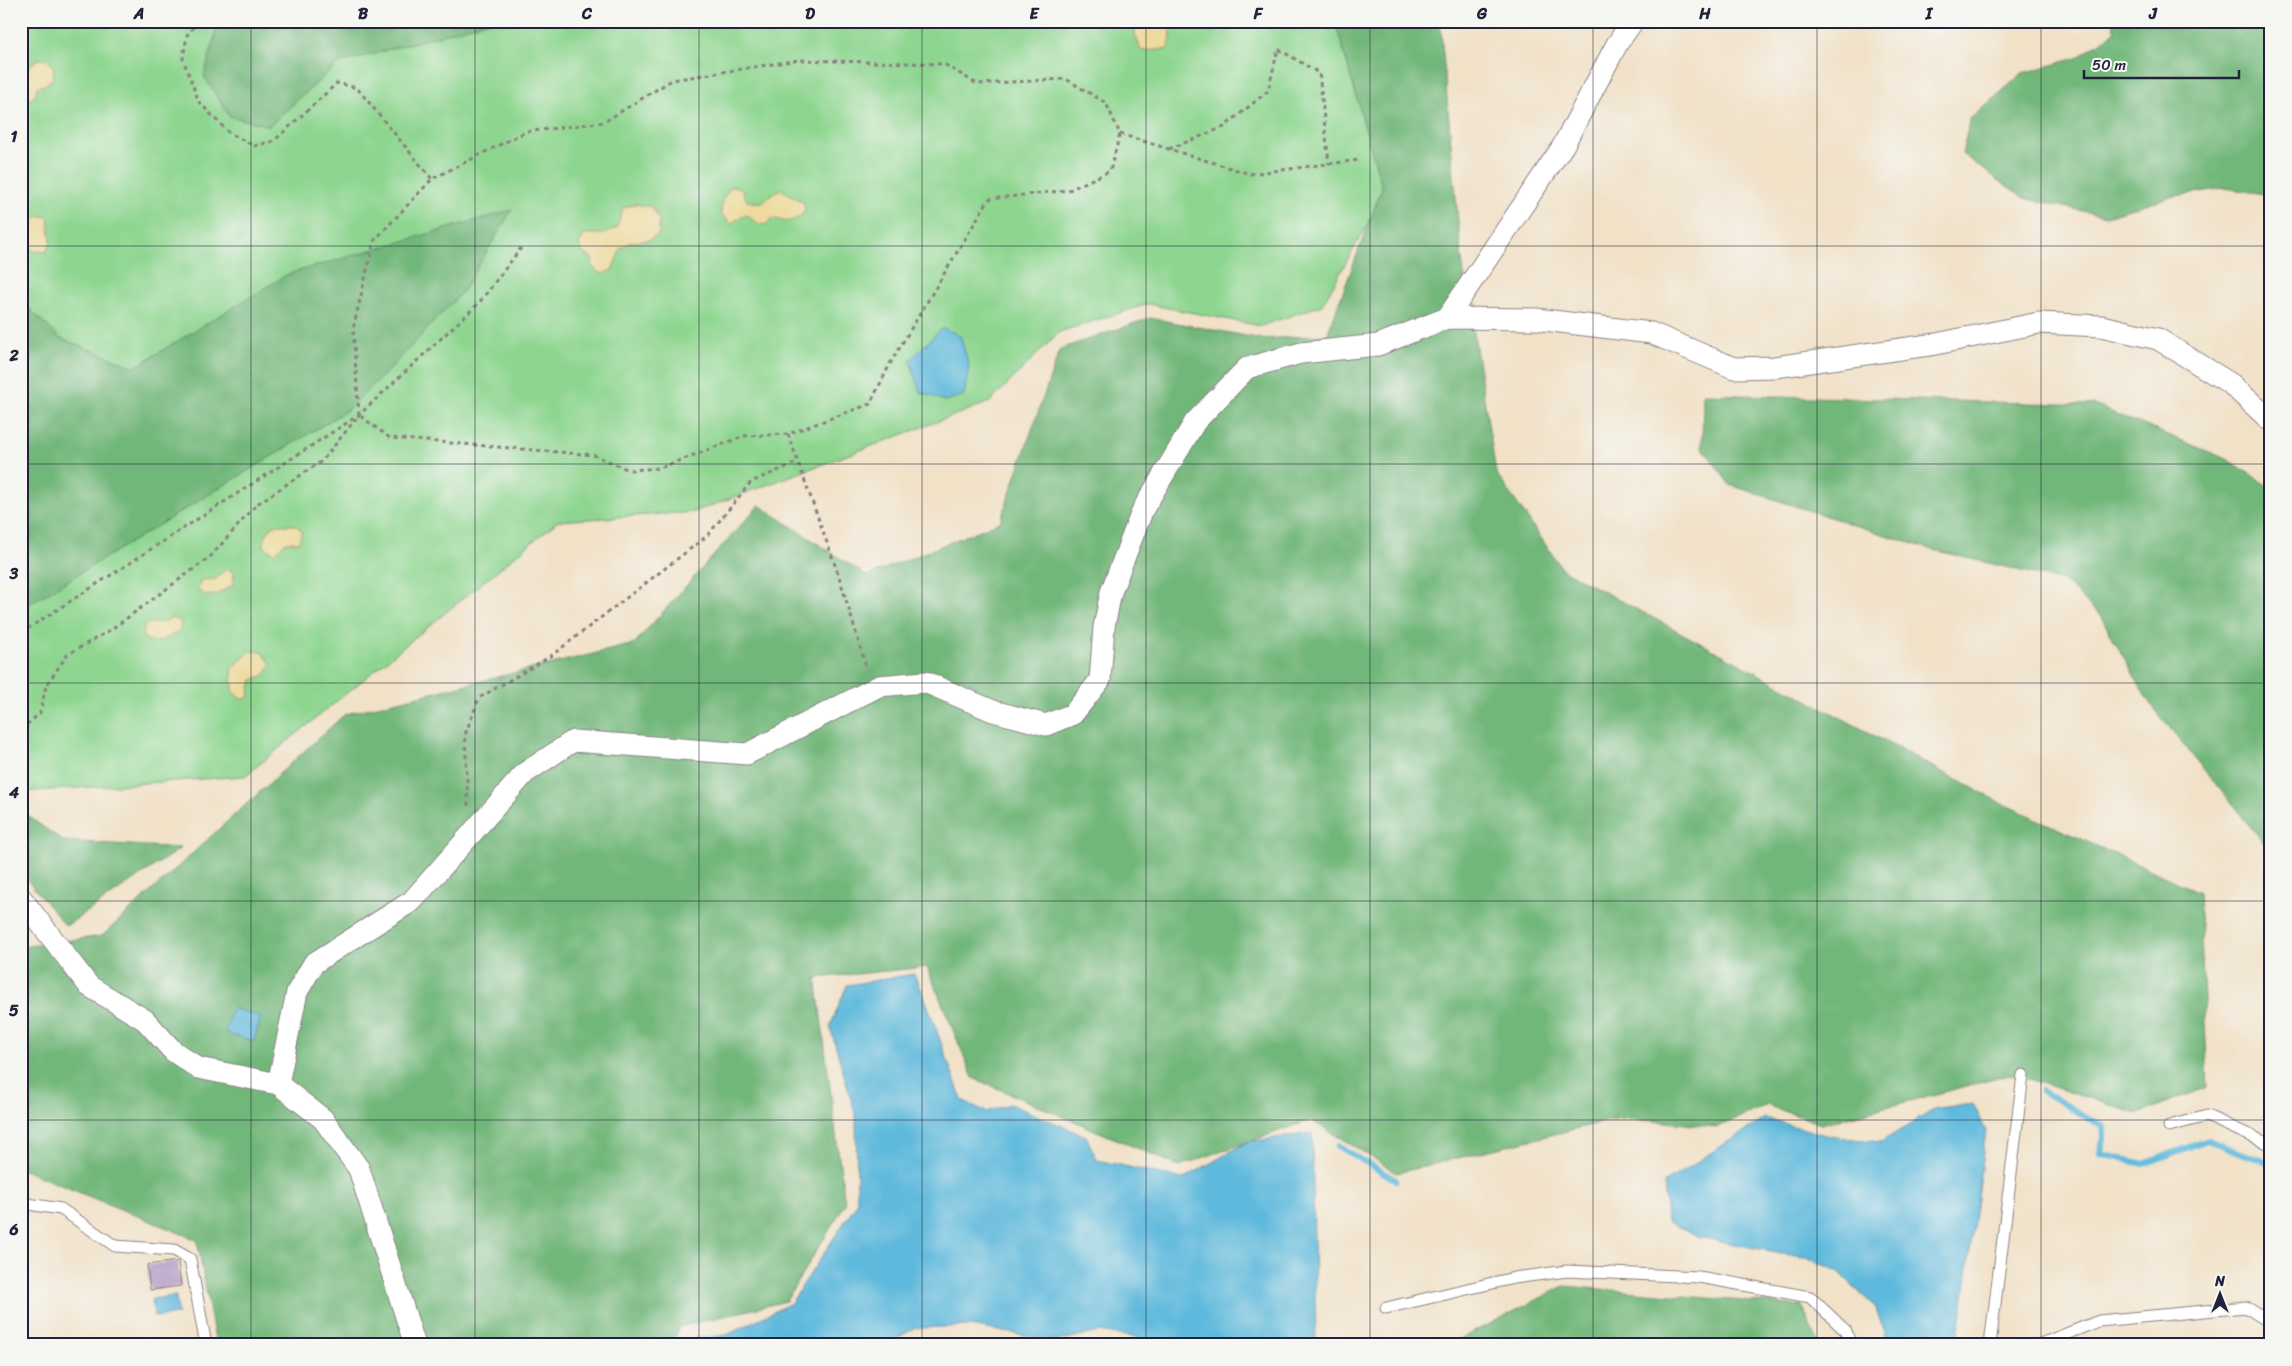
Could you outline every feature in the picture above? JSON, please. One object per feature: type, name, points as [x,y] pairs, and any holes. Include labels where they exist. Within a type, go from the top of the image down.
[{"type":"street","points":[[1447,318],[1563,146],[1617,44],[1633,21]]},
{"type":"street","points":[[278,1084],[297,992],[314,963],[412,901],[525,773],[573,741],[747,754],[879,686],[925,682],[993,711],[1046,725],[1073,714],[1100,680],[1104,627],[1112,592],[1143,509],[1195,422],[1247,368],[1301,353],[1378,345],[1447,318],[1536,319],[1651,333],[1734,368],[1775,367],[1936,344],[2039,323],[2101,326],[2158,339],[2231,384],[2271,421]]},
{"type":"street","points":[[21,898],[89,986],[145,1020],[173,1051],[198,1068],[278,1084],[323,1119],[358,1169],[415,1345]]},
{"type":"lane","points":[[1990,1345],[2023,1075]]},
{"type":"lane","points":[[2170,1126],[2206,1116],[2271,1146]]},
{"type":"lane","points":[[21,1203],[61,1209],[115,1246],[174,1250],[190,1260],[206,1345]]},
{"type":"lane","points":[[1386,1308],[1514,1278],[1567,1271],[1699,1277],[1810,1297],[1846,1331],[1851,1345]]},
{"type":"lane","points":[[2038,1345],[2099,1321],[2246,1307],[2271,1323]]},
{"type":"path","points":[[199,21],[187,35],[183,59],[199,102],[228,132],[254,146],[274,141],[337,83],[357,88],[432,179]]},
{"type":"path","points":[[1169,149],[1224,127],[1268,91],[1278,49],[1319,73],[1330,164]]},
{"type":"path","points":[[798,60],[944,64],[977,84],[1066,80],[1106,103],[1120,134],[1110,171],[1069,190],[989,199],[892,362],[870,404],[788,434],[744,436],[660,468],[628,470],[594,455],[390,438],[359,415],[353,329],[374,241],[432,179],[525,132],[604,122],[672,80],[798,60]]},
{"type":"path","points":[[1120,134],[1250,174],[1359,160]]},
{"type":"path","points":[[21,730],[40,713],[46,686],[67,655],[112,629],[210,557],[257,504],[322,461],[359,415],[479,303],[521,248]]},
{"type":"path","points":[[21,633],[359,415]]},
{"type":"path","points":[[788,434],[839,576],[868,671],[879,686]]},
{"type":"path","points":[[475,829],[468,816],[465,735],[479,698],[551,656],[707,536],[751,482],[798,462]]},
{"type":"green space","points":[[21,21],[1356,21],[1394,177],[1322,305],[1261,326],[1148,304],[1059,332],[990,402],[694,512],[558,521],[245,776],[21,792]]},
{"type":"green space","points":[[234,21],[490,21],[338,64],[269,126],[229,116],[204,76],[217,28]]},
{"type":"green space","points":[[1335,21],[1440,21],[1461,254],[1496,473],[1563,570],[2001,803],[2199,892],[2208,1087],[2138,1114],[2013,1074],[1821,1124],[1767,1105],[1718,1127],[1620,1118],[1397,1173],[1311,1120],[1179,1166],[973,1078],[927,967],[816,978],[845,1204],[786,1301],[679,1327],[673,1345],[216,1345],[197,1240],[21,1169],[21,947],[102,936],[345,714],[634,644],[759,505],[867,576],[1000,522],[1060,349],[1150,318],[1262,339],[1327,335],[1382,188]]},
{"type":"green space","points":[[2112,21],[2271,21],[2271,195],[2225,188],[2169,197],[2106,216],[2024,198],[1962,154],[1970,119],[2023,73],[2077,58],[2115,32]]},
{"type":"green space","points":[[512,210],[463,291],[386,373],[346,411],[21,609],[21,301],[60,338],[135,367],[288,274]]},
{"type":"green space","points":[[1703,394],[2094,405],[2229,460],[2271,488],[2271,852],[2149,702],[2101,617],[2064,581],[1929,549],[1730,485],[1702,447]]},
{"type":"green space","points":[[21,811],[63,841],[181,848],[66,926],[21,873]]},
{"type":"green space","points":[[1564,1286],[1802,1306],[1819,1345],[1448,1345]]},
{"type":"green space","points":[[920,1339],[946,1345],[907,1345]]},
{"type":"sand","points":[[720,21],[759,21],[754,26],[744,28],[736,22]]},
{"type":"sand","points":[[1135,21],[1169,21],[1171,36],[1168,49],[1141,51],[1135,34]]},
{"type":"sand","points":[[38,59],[49,60],[54,69],[53,78],[45,85],[37,87],[35,96],[25,103],[21,102],[21,74]]},
{"type":"sand","points":[[731,186],[741,188],[747,201],[761,203],[780,189],[804,203],[805,211],[790,221],[773,218],[765,225],[757,223],[747,215],[731,224],[721,214],[722,201]]},
{"type":"sand","points":[[636,204],[652,207],[659,220],[659,234],[649,240],[631,242],[621,248],[612,270],[602,274],[593,268],[592,258],[582,252],[579,244],[585,234],[603,234],[617,228],[623,208]]},
{"type":"sand","points":[[21,216],[26,220],[35,220],[39,216],[48,217],[51,242],[46,252],[34,251],[21,238]]},
{"type":"sand","points":[[273,525],[295,525],[302,531],[299,542],[286,542],[275,553],[264,547],[265,537]]},
{"type":"sand","points":[[227,568],[234,573],[233,585],[215,595],[206,596],[197,589],[201,580],[216,579]]},
{"type":"sand","points":[[172,618],[181,621],[180,630],[166,639],[157,642],[143,637],[145,624],[163,622]]},
{"type":"sand","points":[[251,651],[262,652],[271,664],[265,675],[252,680],[248,698],[241,699],[233,692],[232,668]]},
{"type":"water","points":[[942,328],[960,335],[969,366],[964,395],[945,401],[920,392],[910,360]]},
{"type":"water","points":[[914,974],[923,993],[962,1100],[986,1112],[1010,1104],[1086,1136],[1097,1160],[1183,1179],[1247,1142],[1312,1133],[1316,1345],[1170,1345],[1166,1342],[1099,1332],[1057,1341],[970,1326],[915,1328],[885,1345],[685,1345],[686,1339],[727,1335],[791,1303],[857,1203],[856,1116],[830,1027],[847,985]]},
{"type":"water","points":[[232,1008],[261,1017],[254,1041],[225,1033]]},
{"type":"water","points":[[1973,1104],[1986,1130],[1959,1334],[1955,1345],[1888,1345],[1876,1308],[1838,1271],[1807,1258],[1698,1237],[1667,1221],[1664,1183],[1765,1118],[1829,1136],[1881,1142],[1937,1108]]},
{"type":"water","points":[[176,1296],[178,1314],[154,1317],[152,1299]]},
{"type":"building","points":[[178,1261],[181,1286],[150,1290],[147,1265]]},
{"type":"waterway","points":[[2042,1091],[2104,1127],[2101,1154],[2144,1164],[2207,1140],[2271,1164]]},
{"type":"waterway","points":[[1338,1146],[1396,1180]]}]
